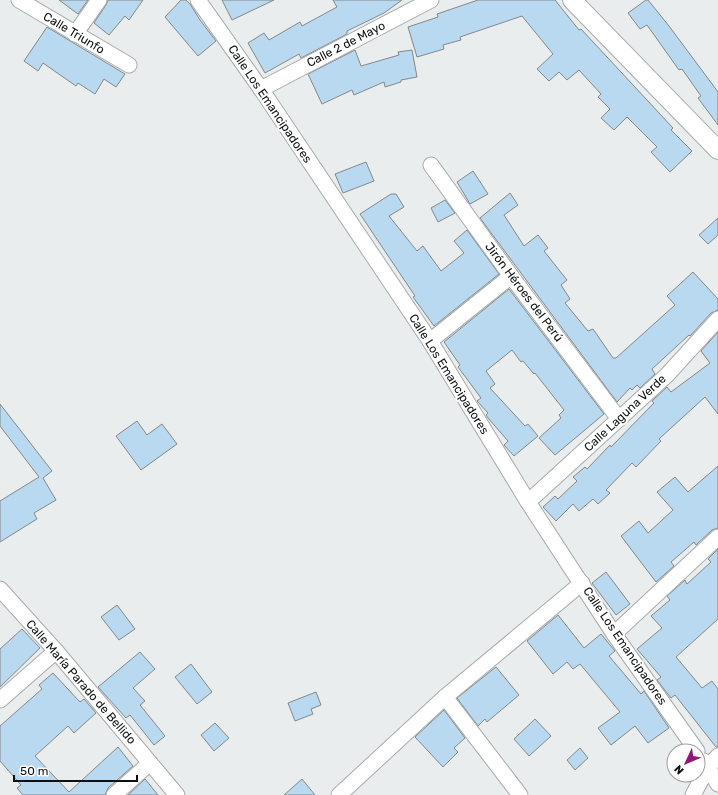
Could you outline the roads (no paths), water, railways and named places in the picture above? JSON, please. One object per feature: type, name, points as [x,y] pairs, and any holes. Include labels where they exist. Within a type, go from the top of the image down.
[{"type":"street","name":"Calle Triunfo","points":[[19,0],[129,65]]},
{"type":"street","points":[[75,34],[99,0]]},
{"type":"street","name":"Calle Los Emancipadores","points":[[198,0],[261,89],[430,341],[528,502],[614,634],[691,743]]},
{"type":"street","name":"Calle 2 de Mayo","points":[[261,89],[431,0]]},
{"type":"street","points":[[572,0],[718,150]]},
{"type":"street","name":"Jirón Héroes del Perú","points":[[431,164],[511,276],[619,419]]},
{"type":"street","points":[[430,341],[511,276]]},
{"type":"street","name":"Calle Laguna Verde","points":[[528,502],[667,375],[718,319]]},
{"type":"street","points":[[614,634],[718,536]]},
{"type":"street","points":[[346,793],[445,697],[582,583]]},
{"type":"street","name":"Calle María Parado de Bellido","points":[[0,589],[56,652],[177,795]]},
{"type":"street","points":[[0,700],[56,652]]},
{"type":"street","points":[[445,697],[520,795]]},
{"type":"street","points":[[693,795],[713,762]]},
{"type":"street","name":"Calle Los Emancipadores","points":[[713,762],[718,784]]},
{"type":"street","points":[[114,795],[150,763]]}]
